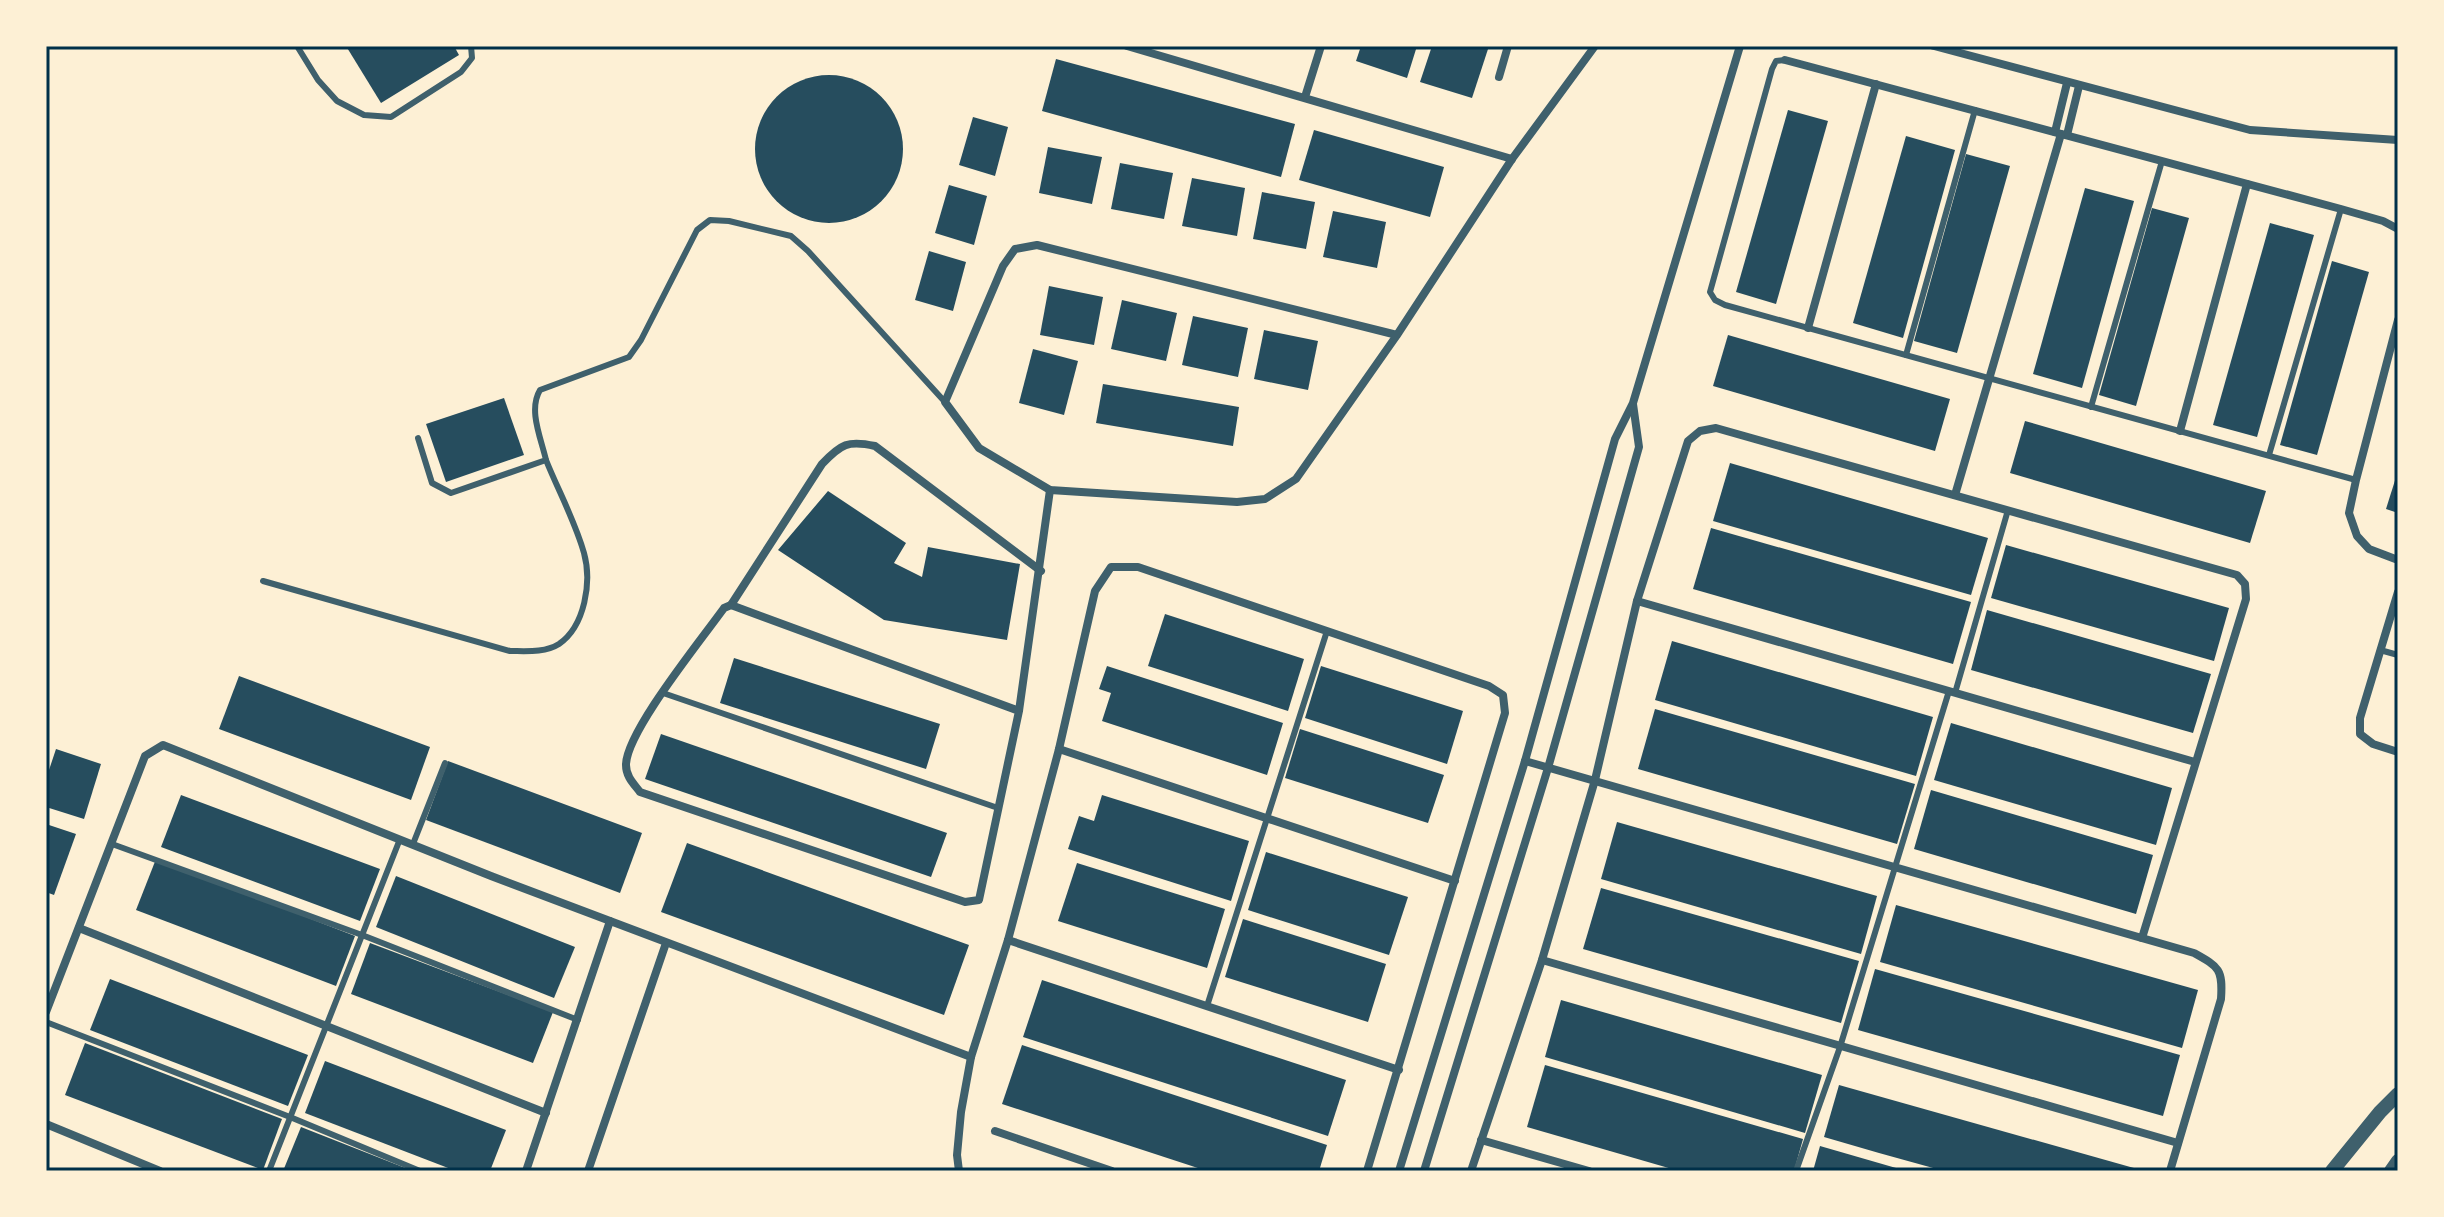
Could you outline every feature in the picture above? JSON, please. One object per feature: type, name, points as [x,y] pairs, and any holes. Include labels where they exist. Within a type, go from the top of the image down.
[{"type":"street","points":[[1127,46],[1150,49],[1512,159]]},
{"type":"street","points":[[1305,97],[1321,46]]},
{"type":"street","points":[[1499,77],[1508,46]]},
{"type":"street","points":[[1397,335],[1037,245],[1015,249],[1003,266],[945,402],[979,448],[1050,490],[1237,502],[1265,499],[1296,479],[1397,335],[1512,159],[1595,46]]},
{"type":"street","points":[[1399,1171],[1525,761],[1615,439],[1633,403],[1740,46]]},
{"type":"street","points":[[1934,46],[2250,130],[2398,140]]},
{"type":"street","points":[[1785,60],[2341,209],[2383,221],[2398,229]]},
{"type":"street","points":[[2061,134],[2067,83]]},
{"type":"street","points":[[1808,328],[1876,84]]},
{"type":"street","points":[[1955,495],[2061,134],[2079,86]]},
{"type":"street","points":[[2180,431],[2247,184]]},
{"type":"street","points":[[2398,320],[2394,354],[2349,513],[2357,536],[2369,549],[2398,560]]},
{"type":"street","points":[[1424,1171],[1548,768],[1639,447],[1633,403]]},
{"type":"street","points":[[1471,1171],[1542,960],[1595,780],[1637,601],[1688,441],[1700,431],[1716,428],[1955,495],[2237,575],[2245,584],[2246,599],[2142,938]]},
{"type":"street","points":[[1041,571],[875,446],[856,441],[838,447],[822,464],[731,605],[724,608],[638,732],[626,764],[629,778],[640,792],[965,902],[979,900],[1019,711],[1041,571],[1050,490]]},
{"type":"street","points":[[959,1171],[957,1155],[961,1112],[971,1057],[1008,940],[1059,749],[1095,591],[1111,567],[1138,567],[1489,686],[1503,695],[1505,713],[1367,1171]]},
{"type":"street","points":[[2398,592],[2360,718],[2360,734],[2373,744],[2398,752]]},
{"type":"street","points":[[1637,601],[2195,762]]},
{"type":"street","points":[[731,605],[1019,711]]},
{"type":"street","points":[[46,1012],[145,756],[163,745],[666,943],[971,1057]]},
{"type":"street","points":[[1059,749],[1455,881]]},
{"type":"street","points":[[1525,761],[2194,953],[2215,965],[2222,977],[2221,999],[2170,1171]]},
{"type":"street","points":[[526,1171],[610,921]]},
{"type":"street","points":[[79,928],[546,1113]]},
{"type":"street","points":[[1008,940],[1399,1070]]},
{"type":"street","points":[[588,1171],[666,943]]},
{"type":"street","points":[[1542,960],[2178,1143]]},
{"type":"street","points":[[2332,1171],[2398,1094]]},
{"type":"street","points":[[46,1124],[160,1171]]},
{"type":"street","points":[[995,1131],[1112,1171]]},
{"type":"street","points":[[1481,1140],[1589,1171]]},
{"type":"street","points":[[2391,1171],[2398,1161]]},
{"type":"lane","points":[[297,46],[318,80],[337,101],[364,115],[391,117],[461,72],[472,58],[471,46]]},
{"type":"lane","points":[[1785,60],[1776,61],[1772,69],[1710,292],[1715,300],[2356,480]]},
{"type":"lane","points":[[1906,355],[1975,110]]},
{"type":"lane","points":[[2091,407],[2162,161]]},
{"type":"lane","points":[[2269,455],[2341,209]]},
{"type":"lane","points":[[263,581],[510,651],[535,651],[558,644],[579,620],[587,592],[585,555],[546,460],[534,410],[535,400],[540,390],[629,357],[641,340],[697,230],[710,220],[729,221],[791,236],[945,402]]},
{"type":"lane","points":[[418,438],[432,483],[451,493],[546,460]]},
{"type":"lane","points":[[1796,1171],[1840,1047],[2008,510]]},
{"type":"lane","points":[[1207,1006],[1327,631]]},
{"type":"lane","points":[[2380,650],[2398,655]]},
{"type":"lane","points":[[663,693],[998,808]]},
{"type":"lane","points":[[413,844],[445,763]]},
{"type":"lane","points":[[269,1171],[400,839]]},
{"type":"lane","points":[[112,844],[362,935],[578,1020]]},
{"type":"lane","points":[[46,1022],[420,1171]]},
{"type":"building","points":[[346,46],[454,46],[459,55],[381,103]]},
{"type":"building","points":[[1361,46],[1417,46],[1407,78],[1356,61]]},
{"type":"building","points":[[1432,46],[1489,46],[1472,98],[1420,82]]},
{"type":"building","points":[[1056,59],[1295,124],[1281,177],[1042,111]]},
{"type":"building","points":[[829,75],[858,80],[882,96],[898,120],[903,149],[898,178],[882,202],[858,218],[829,223],[800,218],[776,202],[760,178],[755,149],[760,120],[776,96],[800,80]]},
{"type":"building","points":[[1788,110],[1828,121],[1776,304],[1736,292]]},
{"type":"building","points":[[973,117],[1008,127],[995,176],[959,165]]},
{"type":"building","points":[[1314,130],[1444,167],[1430,217],[1299,180]]},
{"type":"building","points":[[1906,136],[1955,150],[1903,338],[1853,323]]},
{"type":"building","points":[[1048,147],[1102,157],[1092,204],[1039,193]]},
{"type":"building","points":[[1966,154],[2010,166],[1957,353],[1914,341]]},
{"type":"building","points":[[1120,163],[1173,173],[1164,219],[1111,209]]},
{"type":"building","points":[[1192,178],[1245,188],[1237,236],[1182,226]]},
{"type":"building","points":[[949,185],[987,196],[974,245],[935,233]]},
{"type":"building","points":[[2085,188],[2134,201],[2082,388],[2033,374]]},
{"type":"building","points":[[1262,192],[1315,202],[1306,249],[1253,239]]},
{"type":"building","points":[[2152,208],[2189,218],[2136,406],[2099,395]]},
{"type":"building","points":[[1333,211],[1386,222],[1377,268],[1323,257]]},
{"type":"building","points":[[2270,223],[2314,235],[2257,437],[2213,425]]},
{"type":"building","points":[[929,251],[966,262],[953,311],[915,300]]},
{"type":"building","points":[[2332,261],[2369,272],[2317,455],[2280,445]]},
{"type":"building","points":[[1049,286],[1103,297],[1094,345],[1040,335]]},
{"type":"building","points":[[1122,300],[1177,313],[1166,361],[1111,349]]},
{"type":"building","points":[[1193,316],[1248,328],[1238,377],[1182,365]]},
{"type":"building","points":[[1264,330],[1318,341],[1308,390],[1254,379]]},
{"type":"building","points":[[1728,335],[1950,399],[1935,451],[1713,386]]},
{"type":"building","points":[[1033,349],[1078,361],[1064,415],[1019,403]]},
{"type":"building","points":[[1103,384],[1239,407],[1233,446],[1096,423]]},
{"type":"building","points":[[504,398],[524,455],[446,482],[426,424]]},
{"type":"building","points":[[2025,421],[2266,491],[2250,543],[2010,473]]},
{"type":"building","points":[[1730,463],[1988,538],[1971,595],[1713,521]]},
{"type":"building","points":[[2398,474],[2398,513],[2386,509]]},
{"type":"building","points":[[828,491],[906,543],[894,563],[922,577],[928,547],[1020,564],[1007,640],[884,620],[778,550]]},
{"type":"building","points":[[1711,528],[1971,602],[1953,664],[1693,589]]},
{"type":"building","points":[[2006,545],[2229,608],[2214,661],[1991,598]]},
{"type":"building","points":[[1987,610],[2211,674],[2193,733],[1971,670]]},
{"type":"building","points":[[1165,614],[1304,659],[1288,711],[1148,666]]},
{"type":"building","points":[[1672,641],[1933,717],[1916,776],[1655,700]]},
{"type":"building","points":[[734,658],[940,724],[926,769],[720,703]]},
{"type":"building","points":[[1107,666],[1283,723],[1267,775],[1102,721],[1111,693],[1099,689]]},
{"type":"building","points":[[1321,666],[1463,711],[1447,764],[1305,718]]},
{"type":"building","points":[[239,676],[430,747],[411,800],[219,729]]},
{"type":"building","points":[[1655,709],[1915,784],[1897,844],[1638,769]]},
{"type":"building","points":[[1951,723],[2172,788],[2156,845],[1934,780]]},
{"type":"building","points":[[1300,729],[1444,775],[1428,823],[1285,778]]},
{"type":"building","points":[[661,734],[947,833],[931,877],[645,779]]},
{"type":"building","points":[[56,749],[101,764],[84,819],[46,807],[46,779]]},
{"type":"building","points":[[448,761],[642,833],[620,893],[426,820]]},
{"type":"building","points":[[1931,790],[2153,855],[2136,914],[1914,849]]},
{"type":"building","points":[[181,795],[380,869],[360,921],[161,847]]},
{"type":"building","points":[[1102,795],[1249,841],[1231,901],[1068,849],[1079,816],[1094,821]]},
{"type":"building","points":[[1617,822],[1877,896],[1861,954],[1601,879]]},
{"type":"building","points":[[46,824],[76,834],[54,895],[46,892]]},
{"type":"building","points":[[687,843],[969,945],[944,1015],[661,912]]},
{"type":"building","points":[[1266,852],[1408,897],[1389,955],[1248,910]]},
{"type":"building","points":[[156,859],[355,936],[336,986],[136,910]]},
{"type":"building","points":[[1077,863],[1225,909],[1207,968],[1058,921]]},
{"type":"building","points":[[396,876],[575,947],[554,998],[376,927]]},
{"type":"building","points":[[1601,888],[1859,961],[1841,1023],[1583,949]]},
{"type":"building","points":[[1896,905],[2198,990],[2182,1048],[1880,962]]},
{"type":"building","points":[[1243,919],[1386,964],[1368,1022],[1225,977]]},
{"type":"building","points":[[370,943],[553,1012],[533,1063],[351,994]]},
{"type":"building","points":[[1875,969],[2180,1055],[2163,1116],[1858,1030]]},
{"type":"building","points":[[110,979],[308,1055],[288,1106],[90,1030]]},
{"type":"building","points":[[1042,980],[1346,1080],[1328,1136],[1023,1037]]},
{"type":"building","points":[[1561,1000],[1822,1075],[1805,1133],[1545,1057]]},
{"type":"building","points":[[85,1043],[282,1119],[263,1170],[65,1095]]},
{"type":"building","points":[[1022,1045],[1327,1145],[1319,1171],[1207,1171],[1002,1104]]},
{"type":"building","points":[[325,1061],[506,1130],[490,1171],[456,1171],[305,1113]]},
{"type":"building","points":[[1545,1065],[1803,1139],[1794,1171],[1679,1171],[1527,1127]]},
{"type":"building","points":[[1839,1085],[2141,1171],[1944,1171],[1879,1153],[1824,1137]]},
{"type":"building","points":[[301,1127],[413,1171],[283,1171]]},
{"type":"building","points":[[1820,1146],[1903,1170],[1903,1171],[1813,1171]]}]
